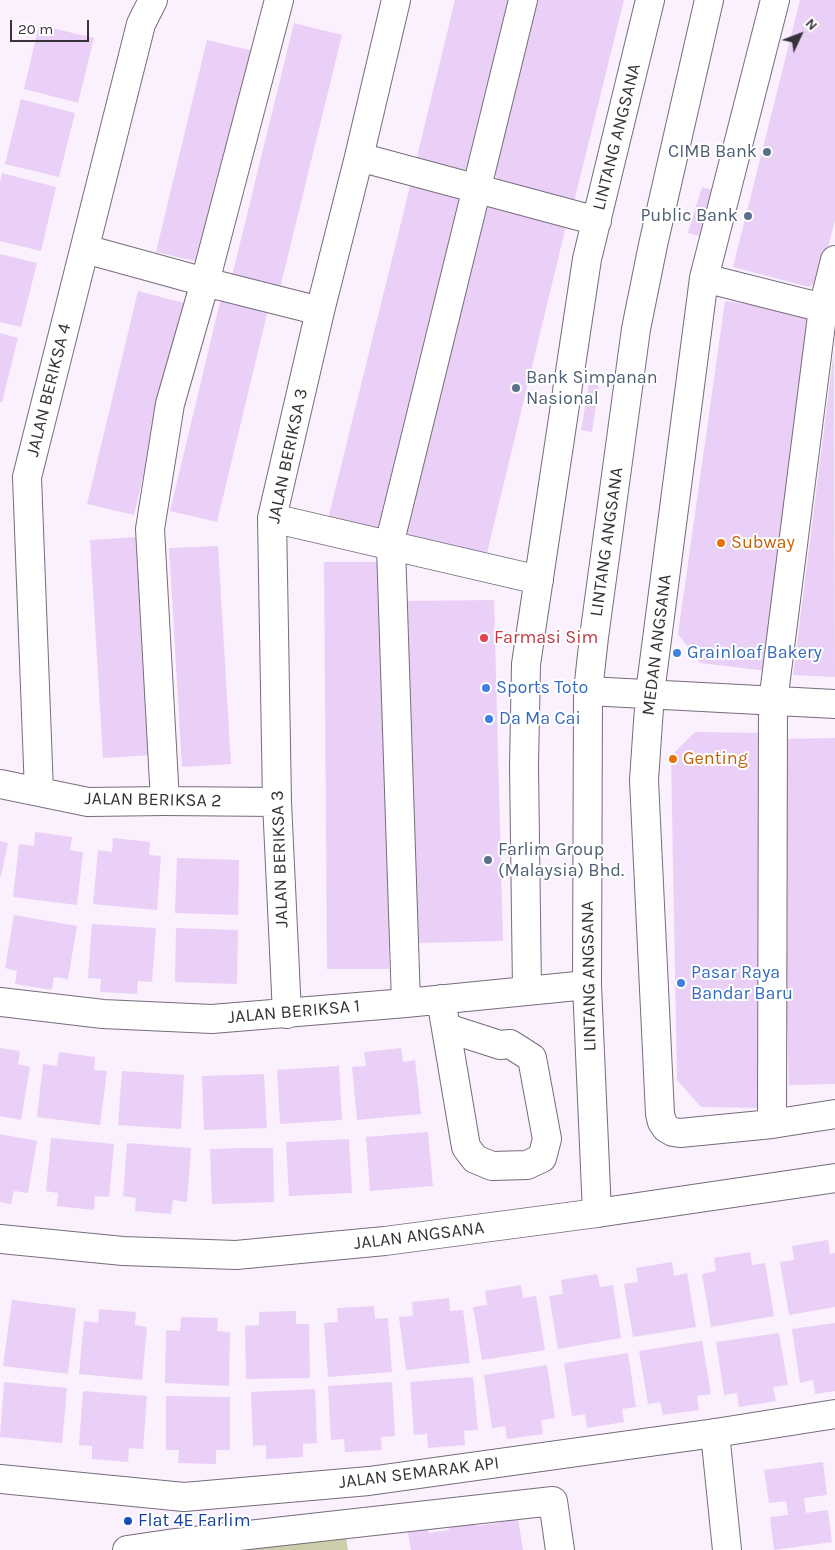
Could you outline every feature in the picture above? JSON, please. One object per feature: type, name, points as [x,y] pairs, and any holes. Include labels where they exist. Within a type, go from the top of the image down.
[{"type":"street","name":"JALAN BERIKSA 4","points":[[39,792],[27,477],[141,24],[153,0]]},
{"type":"street","points":[[165,801],[150,529],[170,404],[205,282],[278,0]]},
{"type":"street","name":"JALAN BERIKSA 3","points":[[287,1014],[277,802],[272,518],[320,311],[396,0]]},
{"type":"street","points":[[406,1003],[392,533],[523,0]]},
{"type":"street","name":"LINTANG ANGSANA","points":[[527,990],[524,766],[526,664],[587,259],[650,0]]},
{"type":"street","name":"LINTANG ANGSANA","points":[[597,1213],[587,985],[588,691],[636,329],[653,245],[709,0]]},
{"type":"street","name":"MEDAN ANGSANA","points":[[774,0],[704,278],[650,693],[644,780],[662,1122],[666,1128],[680,1133],[772,1124],[835,1114]]},
{"type":"street","points":[[359,157],[597,222]]},
{"type":"street","points":[[85,249],[320,311]]},
{"type":"street","points":[[772,1124],[773,702],[835,260]]},
{"type":"street","points":[[704,278],[829,309]]},
{"type":"street","points":[[272,518],[539,580]]},
{"type":"street","points":[[588,691],[835,704]]},
{"type":"street","name":"JALAN BERIKSA 2","points":[[0,784],[88,802],[277,802]]},
{"type":"street","name":"JALAN BERIKSA 1","points":[[0,1002],[103,1014],[212,1019],[287,1014],[587,985]]},
{"type":"street","points":[[441,999],[466,1147],[475,1159],[492,1166],[527,1165],[542,1158],[547,1139],[532,1058],[510,1044],[500,1044],[447,1028]]},
{"type":"street","name":"JALAN ANGSANA","points":[[0,1239],[122,1251],[236,1255],[385,1241],[597,1213],[835,1178]]},
{"type":"street","name":"JALAN SEMARAK API","points":[[0,1479],[184,1497],[358,1482],[715,1433],[835,1414]]},
{"type":"street","points":[[715,1433],[727,1550]]},
{"type":"street","points":[[358,1482],[363,1522]]},
{"type":"street","points":[[127,1550],[553,1501],[560,1550]]},
{"type":"green space","points":[[345,1533],[348,1550],[225,1550]]},
{"type":"building","points":[[455,0],[508,0],[464,177],[415,165]]},
{"type":"building","points":[[535,0],[624,0],[574,202],[499,183],[493,169]]},
{"type":"building","points":[[800,0],[835,0],[835,220],[820,280],[809,287],[733,267]]},
{"type":"building","points":[[294,23],[342,35],[280,288],[232,276]]},
{"type":"building","points":[[39,25],[94,38],[78,103],[24,89]]},
{"type":"building","points":[[207,40],[254,51],[203,263],[156,252]]},
{"type":"building","points":[[21,99],[75,113],[59,177],[5,164]]},
{"type":"building","points":[[2,173],[56,187],[41,251],[0,241],[0,182]]},
{"type":"building","points":[[410,186],[459,199],[376,536],[327,523]]},
{"type":"building","points":[[702,187],[712,190],[699,236],[688,233]]},
{"type":"building","points":[[483,201],[567,222],[485,561],[410,542],[405,527]]},
{"type":"building","points":[[0,254],[37,263],[21,327],[0,322]]},
{"type":"building","points":[[138,291],[184,303],[134,515],[87,504]]},
{"type":"building","points":[[221,298],[268,310],[217,522],[170,511]]},
{"type":"building","points":[[725,301],[803,312],[810,322],[768,671],[700,663],[678,634]]},
{"type":"building","points":[[0,333],[18,338],[2,402],[0,402]]},
{"type":"building","points":[[834,350],[835,677],[793,675]]},
{"type":"building","points":[[589,384],[599,386],[592,432],[581,430]]},
{"type":"building","points":[[138,537],[152,755],[103,758],[90,540]]},
{"type":"building","points":[[218,546],[231,764],[182,767],[169,548]]},
{"type":"building","points":[[324,562],[386,562],[389,969],[327,969]]},
{"type":"building","points":[[494,600],[503,941],[417,943],[407,601]]},
{"type":"building","points":[[695,732],[765,733],[764,1108],[701,1107],[677,1080],[671,756]]},
{"type":"building","points":[[835,738],[835,1084],[789,1085],[779,739]]},
{"type":"building","points":[[35,832],[72,837],[70,850],[83,852],[77,905],[13,897],[19,844],[34,846]]},
{"type":"building","points":[[113,838],[150,842],[149,855],[161,856],[157,910],[93,904],[98,850],[112,852]]},
{"type":"building","points":[[0,841],[8,843],[1,876],[0,876]]},
{"type":"building","points":[[177,858],[239,860],[238,915],[175,913]]},
{"type":"building","points":[[14,915],[77,926],[68,979],[54,977],[52,990],[15,984],[17,971],[5,968]]},
{"type":"building","points":[[92,924],[156,928],[152,982],[138,981],[137,994],[100,992],[101,979],[88,978]]},
{"type":"building","points":[[176,928],[238,930],[237,984],[175,982]]},
{"type":"building","points":[[0,1048],[20,1051],[18,1064],[30,1067],[21,1120],[0,1116]]},
{"type":"building","points":[[401,1048],[403,1062],[415,1060],[421,1114],[357,1120],[352,1067],[366,1066],[364,1052]]},
{"type":"building","points":[[59,1052],[95,1057],[94,1070],[107,1071],[100,1125],[37,1117],[43,1064],[57,1066]]},
{"type":"building","points":[[339,1066],[342,1120],[280,1124],[277,1070]]},
{"type":"building","points":[[122,1071],[184,1075],[181,1129],[118,1125]]},
{"type":"building","points":[[264,1074],[267,1128],[204,1130],[202,1076]]},
{"type":"building","points":[[428,1132],[433,1186],[370,1191],[366,1137]]},
{"type":"building","points":[[0,1134],[37,1141],[28,1193],[14,1191],[11,1204],[0,1202]]},
{"type":"building","points":[[51,1138],[114,1144],[109,1197],[95,1196],[94,1210],[57,1206],[58,1193],[46,1191]]},
{"type":"building","points":[[349,1139],[352,1193],[289,1196],[286,1142]]},
{"type":"building","points":[[127,1143],[191,1148],[187,1202],[173,1200],[171,1214],[135,1211],[136,1198],[123,1196]]},
{"type":"building","points":[[273,1148],[274,1202],[212,1204],[210,1149]]},
{"type":"building","points":[[828,1240],[830,1254],[835,1253],[835,1307],[789,1315],[780,1262],[794,1260],[792,1246]]},
{"type":"building","points":[[750,1252],[752,1265],[765,1263],[774,1316],[711,1327],[702,1274],[716,1271],[714,1258]]},
{"type":"building","points":[[672,1262],[674,1276],[687,1273],[696,1327],[633,1337],[624,1284],[638,1282],[636,1268]]},
{"type":"building","points":[[597,1274],[600,1287],[613,1285],[621,1338],[558,1349],[549,1296],[563,1294],[561,1280]]},
{"type":"building","points":[[521,1285],[523,1298],[536,1296],[545,1350],[482,1360],[473,1307],[487,1305],[485,1291]]},
{"type":"building","points":[[449,1298],[450,1311],[463,1310],[470,1363],[406,1370],[399,1317],[413,1316],[412,1302]]},
{"type":"building","points":[[12,1300],[76,1308],[68,1374],[3,1366]]},
{"type":"building","points":[[374,1306],[375,1319],[388,1318],[392,1372],[328,1377],[324,1323],[338,1322],[337,1308]]},
{"type":"building","points":[[99,1309],[136,1312],[135,1325],[147,1327],[142,1380],[79,1374],[84,1321],[98,1323]]},
{"type":"building","points":[[296,1311],[296,1324],[309,1324],[310,1378],[246,1379],[245,1326],[259,1325],[259,1312]]},
{"type":"building","points":[[181,1317],[218,1318],[217,1331],[230,1332],[229,1386],[165,1383],[166,1330],[180,1331]]},
{"type":"building","points":[[835,1323],[835,1391],[815,1394],[813,1380],[800,1383],[792,1329]]},
{"type":"building","points":[[779,1333],[788,1385],[773,1387],[776,1401],[739,1407],[737,1393],[724,1395],[716,1342]]},
{"type":"building","points":[[702,1341],[711,1394],[697,1396],[699,1410],[663,1415],[660,1402],[648,1404],[639,1351]]},
{"type":"building","points":[[628,1353],[636,1407],[622,1409],[624,1422],[587,1428],[585,1414],[572,1416],[564,1363]]},
{"type":"building","points":[[547,1365],[555,1418],[541,1420],[543,1434],[507,1439],[505,1426],[492,1428],[484,1375]]},
{"type":"building","points":[[473,1377],[478,1430],[464,1431],[465,1445],[428,1448],[427,1434],[414,1435],[410,1382]]},
{"type":"building","points":[[4,1382],[67,1388],[62,1443],[0,1437]]},
{"type":"building","points":[[392,1382],[395,1436],[381,1437],[382,1450],[345,1452],[344,1439],[331,1440],[328,1386]]},
{"type":"building","points":[[315,1389],[317,1443],[303,1444],[303,1457],[266,1459],[266,1445],[253,1446],[251,1392]]},
{"type":"building","points":[[83,1391],[147,1396],[143,1449],[129,1448],[128,1462],[92,1459],[92,1446],[79,1445]]},
{"type":"building","points":[[166,1396],[230,1397],[230,1450],[216,1450],[216,1464],[178,1463],[179,1450],[166,1450]]},
{"type":"building","points":[[823,1462],[827,1495],[804,1498],[806,1513],[828,1510],[832,1542],[774,1550],[770,1517],[788,1515],[786,1501],[769,1503],[764,1470]]},
{"type":"building","points":[[517,1512],[523,1550],[411,1550],[407,1528],[427,1525],[429,1533],[449,1530],[448,1523],[475,1519],[476,1526],[499,1523],[497,1516]]},
{"type":"place","name":"CIMB Bank","points":[[767,152]]},
{"type":"place","name":"Public Bank","points":[[748,216]]},
{"type":"place","name":"Bank Simpanan Nasional","points":[[516,388]]},
{"type":"place","name":"Subway","points":[[721,543]]},
{"type":"place","name":"Farmasi Sim","points":[[484,638]]},
{"type":"place","name":"Grainloaf Bakery","points":[[677,653]]},
{"type":"place","name":"Sports Toto","points":[[486,688]]},
{"type":"place","name":"Da Ma Cai","points":[[489,719]]},
{"type":"place","name":"Genting","points":[[673,759]]},
{"type":"place","name":"Farlim Group (Malaysia) Bhd.","points":[[488,860]]},
{"type":"place","name":"Pasar Raya Bandar Baru","points":[[681,983]]},
{"type":"place","name":"Flat 4E Farlim","points":[[128,1521]]}]
